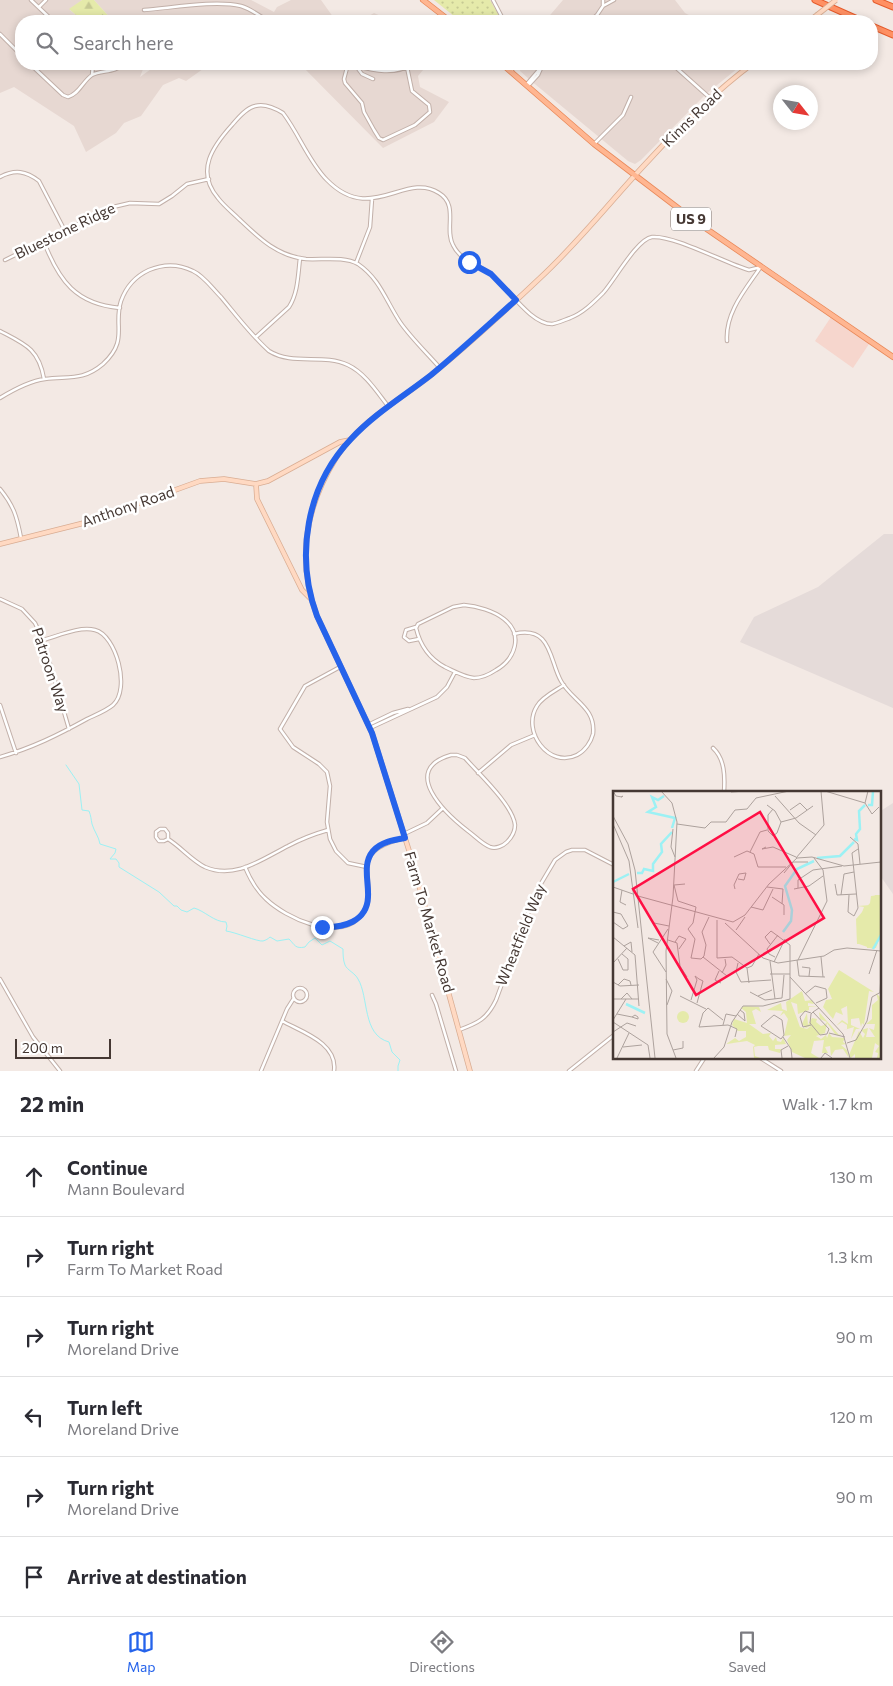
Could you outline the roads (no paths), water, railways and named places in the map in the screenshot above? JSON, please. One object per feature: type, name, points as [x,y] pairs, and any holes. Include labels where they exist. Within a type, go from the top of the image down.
[{"type":"highway","points":[[815,0],[849,15]]},
{"type":"highway","points":[[876,0],[893,7]]},
{"type":"highway","points":[[878,29],[893,35]]},
{"type":"main road","points":[[423,0],[442,15]]},
{"type":"main road","name":"US 9","points":[[509,70],[594,144],[695,221],[893,357]]},
{"type":"street","points":[[31,0],[47,15]]},
{"type":"street","points":[[39,7],[46,0]]},
{"type":"street","points":[[493,0],[501,15]]},
{"type":"street","points":[[603,0],[603,6]]},
{"type":"street","points":[[597,15],[603,6],[614,0]]},
{"type":"street","points":[[817,15],[836,0]]},
{"type":"street","points":[[144,10],[222,2],[241,6],[257,15]]},
{"type":"street","points":[[0,34],[15,49]]},
{"type":"street","points":[[37,70],[65,96],[74,94],[92,75],[112,70]]},
{"type":"street","points":[[92,70],[92,75]]},
{"type":"street","points":[[346,70],[345,83],[362,103],[364,112],[382,140],[415,125],[430,112],[429,105],[412,91],[408,70]]},
{"type":"street","points":[[359,70],[362,74],[373,80]]},
{"type":"street","points":[[373,70],[391,72],[397,70]]},
{"type":"street","points":[[527,86],[540,70]]},
{"type":"street","points":[[679,70],[710,98]]},
{"type":"street","name":"Kinns Road","points":[[635,176],[680,127],[710,98],[745,70]]},
{"type":"street","points":[[594,144],[623,115],[631,97]]},
{"type":"street","points":[[440,368],[401,323],[373,276],[356,263],[340,260],[300,258],[275,250],[263,242],[215,194],[209,179],[208,160],[217,141],[245,111],[256,105],[263,105],[273,107],[283,113],[327,180],[354,197],[372,199],[385,197],[418,187],[431,188],[441,194],[446,198],[450,208],[452,244],[455,249],[469,262],[491,274],[534,317],[546,323],[561,322],[593,303],[604,292],[638,246],[652,237],[675,241],[749,270],[761,267]]},
{"type":"street","points":[[0,176],[18,171],[34,176],[39,181],[65,230]]},
{"type":"street","name":"Farm To Market Road","points":[[470,1071],[404,836],[369,726],[317,616],[311,599],[306,556],[310,516],[323,481],[350,440],[440,368],[516,300],[568,250],[635,176]]},
{"type":"street","name":"Bluestone Ridge","points":[[5,260],[121,204],[159,204],[187,184],[209,179]]},
{"type":"street","points":[[356,263],[370,227],[372,199]]},
{"type":"street","points":[[44,242],[60,275],[75,293],[93,303],[120,308]]},
{"type":"street","points":[[256,338],[292,303],[295,295],[300,258]]},
{"type":"street","points":[[0,398],[15,389],[44,379],[81,377],[91,373],[104,363],[119,341],[120,308],[128,287],[143,273],[162,266],[178,266],[193,271],[206,280],[269,351],[280,357],[335,360],[347,364],[360,373],[389,407]]},
{"type":"street","points":[[727,341],[727,325],[733,309],[761,267]]},
{"type":"street","points":[[0,331],[29,347],[35,353],[42,368],[44,379]]},
{"type":"street","points":[[311,599],[302,590],[257,499],[256,484],[268,481],[340,442],[350,440]]},
{"type":"street","name":"Anthony Road","points":[[0,544],[84,523],[200,481],[224,479],[256,484]]},
{"type":"street","points":[[0,489],[11,503],[17,516],[21,538]]},
{"type":"street","name":"Patroon Way","points":[[0,599],[22,608],[35,623],[43,640],[69,729]]},
{"type":"street","points":[[416,627],[432,659],[455,672],[475,678],[489,674],[502,666],[510,659],[514,649],[514,634],[503,618],[471,606],[454,607],[418,624],[416,627],[406,630],[404,637],[409,641],[420,638]]},
{"type":"street","points":[[0,758],[32,747],[69,729],[114,704],[120,694],[122,678],[110,641],[101,632],[86,629],[43,640]]},
{"type":"street","points":[[514,634],[528,633],[544,641],[560,681],[590,714],[593,722],[592,739],[588,746],[569,758],[558,757],[542,749],[535,735],[532,722],[536,708],[544,699],[564,686]]},
{"type":"street","points":[[341,666],[305,686],[289,716],[280,728],[293,747],[319,764],[326,772],[330,786],[327,813],[328,830],[333,845],[342,859],[348,863],[367,867]]},
{"type":"street","points":[[369,726],[437,697],[447,687],[455,672]]},
{"type":"street","points":[[0,705],[16,753]]},
{"type":"street","points":[[478,773],[511,745],[535,735]]},
{"type":"street","points":[[713,748],[718,752],[721,760],[724,791]]},
{"type":"street","points":[[451,755],[458,755],[464,758],[504,802],[515,824],[514,833],[505,844],[498,847],[490,847],[462,826],[443,808],[432,793],[428,782],[428,773],[438,760],[451,755]]},
{"type":"street","points":[[245,867],[255,886],[270,903],[306,923],[332,927],[353,922],[364,911],[368,897],[367,867],[369,858],[374,850],[427,824],[443,808]]},
{"type":"street","points":[[160,829],[165,829],[168,833],[168,839],[159,841],[156,837],[156,832],[160,829]]},
{"type":"street","points":[[168,839],[199,864],[210,869],[224,871],[245,867],[300,840],[328,830]]},
{"type":"street","name":"Wheatfield Way","points":[[459,1030],[476,1024],[490,1011],[496,1000],[536,892],[555,860],[566,852],[585,850],[613,864]]},
{"type":"street","points":[[0,979],[32,1037],[60,1071]]},
{"type":"street","points":[[261,1071],[290,1002],[294,998],[294,992],[296,989],[302,989],[306,992],[304,1000],[297,1001],[294,998]]},
{"type":"street","points":[[432,995],[456,1071]]},
{"type":"street","points":[[282,1021],[325,1046],[332,1056],[334,1071]]},
{"type":"street","points":[[569,1071],[613,1036]]},
{"type":"street","points":[[696,1071],[704,1058]]},
{"type":"street","points":[[761,1058],[781,1071]]},
{"type":"waterway","points":[[66,765],[79,784],[82,810],[89,811],[100,844],[116,849],[110,859],[116,859],[119,867],[159,892],[174,906],[187,912],[194,908],[198,909],[217,920],[226,922],[226,931],[256,940],[263,941],[270,937],[277,941],[289,939],[296,946],[305,947],[315,938],[322,945],[330,941],[343,949],[345,965],[357,977],[374,1032],[380,1038],[389,1042],[392,1052],[400,1060],[398,1071]]}]
